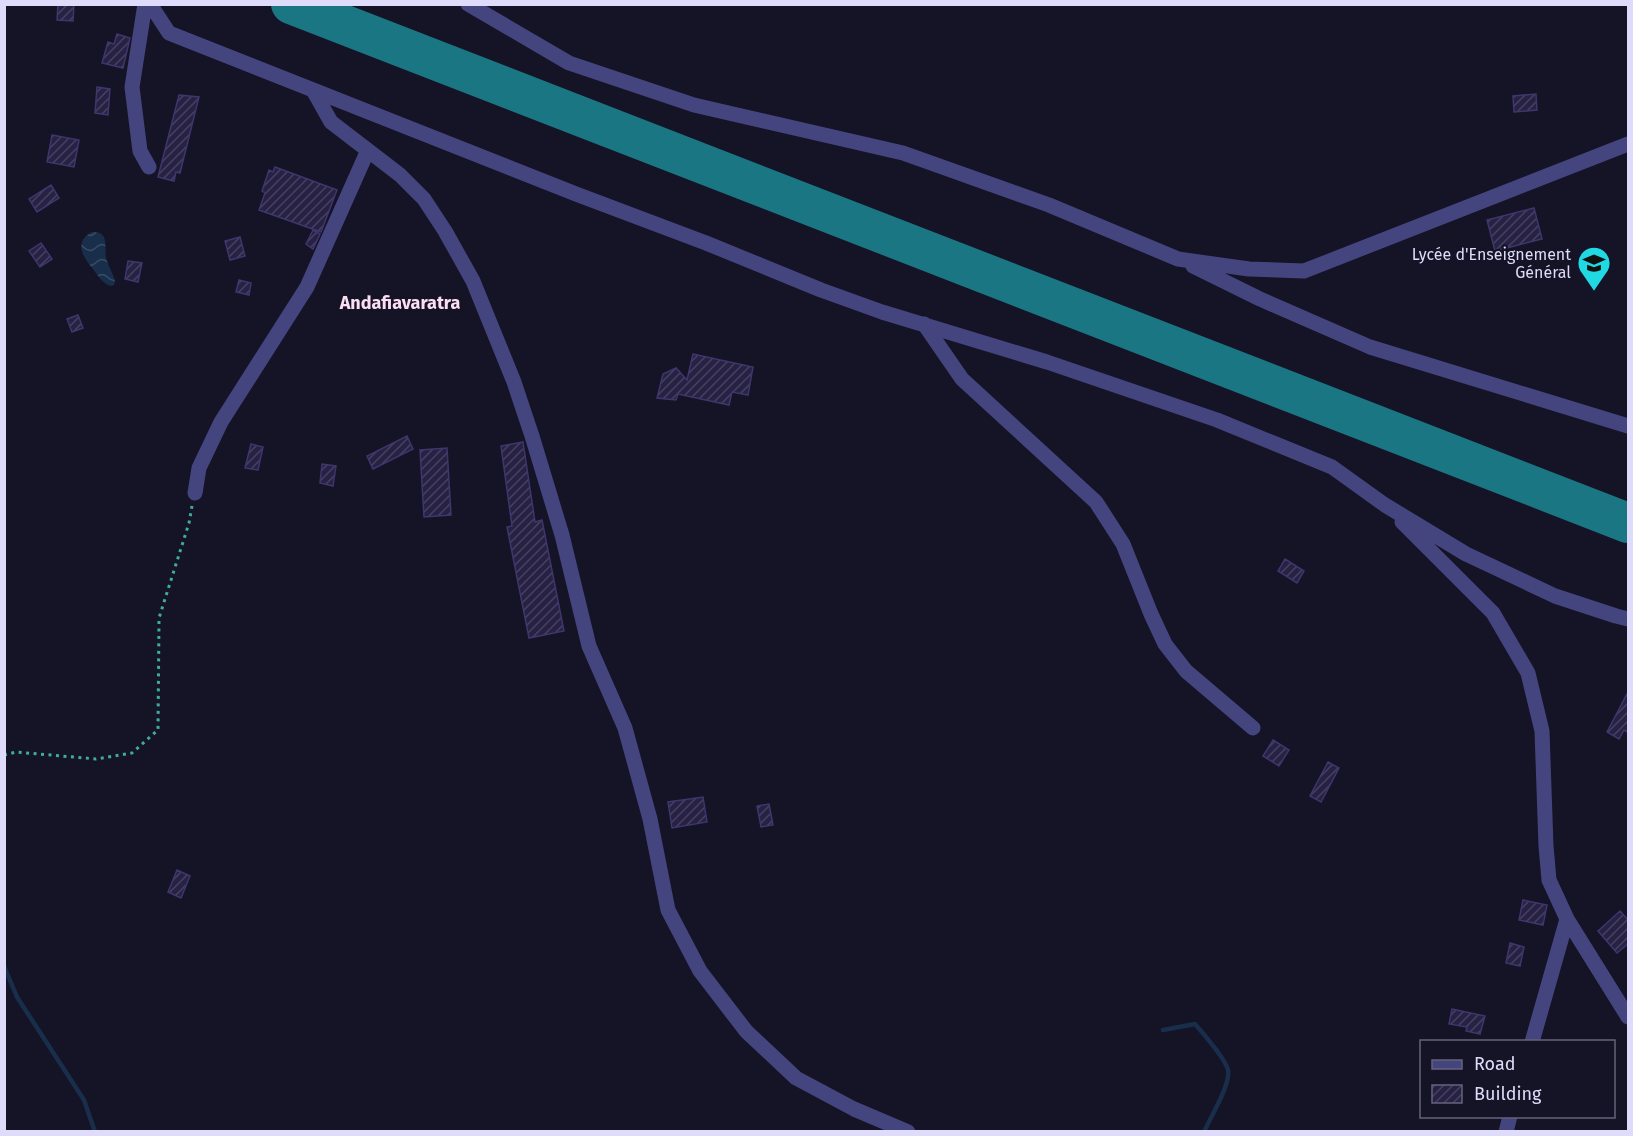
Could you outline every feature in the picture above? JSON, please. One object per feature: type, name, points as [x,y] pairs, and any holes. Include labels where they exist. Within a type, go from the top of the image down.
[{"type":"street","points":[[145,4],[132,87],[140,151],[149,167]]},
{"type":"street","points":[[150,4],[169,33],[821,290],[882,312],[1047,362],[1217,420],[1332,467],[1385,505],[1466,554],[1555,596],[1629,619]]},
{"type":"street","points":[[468,4],[569,63],[694,105],[903,153],[1048,205],[1178,259],[1370,347],[1629,426]]},
{"type":"street","points":[[313,90],[331,122],[400,175],[424,199],[473,281],[514,382],[559,524],[589,646],[625,728],[650,819],[668,910],[700,971],[746,1031],[796,1078],[854,1109],[908,1131]]},
{"type":"street","points":[[1178,259],[1249,269],[1304,271],[1629,144]]},
{"type":"street","points":[[195,493],[199,468],[221,422],[307,287],[368,150]]},
{"type":"street","points":[[924,324],[962,379],[1096,501],[1123,544],[1165,644],[1186,671],[1253,728]]},
{"type":"street","points":[[1385,505],[1493,613],[1528,673],[1542,731],[1549,879],[1567,919],[1629,1017]]},
{"type":"street","points":[[1532,1040],[1567,919]]},
{"type":"path","points":[[4,755],[16,752],[96,759],[132,753],[158,729],[159,618],[189,523],[195,493]]},
{"type":"water","points":[[92,232],[98,232],[104,237],[106,258],[115,281],[114,285],[103,282],[83,255],[81,245],[86,236]]},
{"type":"building","points":[[58,4],[74,4],[73,21],[57,20]]},
{"type":"building","points":[[117,34],[130,38],[123,68],[102,63],[108,42],[114,44]]},
{"type":"building","points":[[97,87],[110,89],[108,115],[95,113]]},
{"type":"building","points":[[1536,94],[1537,110],[1514,112],[1513,96]]},
{"type":"building","points":[[179,95],[199,97],[180,173],[176,172],[174,181],[158,177]]},
{"type":"building","points":[[52,135],[79,140],[74,167],[47,162]]},
{"type":"building","points":[[275,167],[337,190],[321,232],[259,210],[269,170],[273,172]]},
{"type":"building","points":[[51,185],[59,198],[37,212],[29,199]]},
{"type":"building","points":[[1534,208],[1542,239],[1495,251],[1487,220]]},
{"type":"building","points":[[313,230],[320,234],[313,249],[306,244]]},
{"type":"building","points":[[240,237],[245,256],[230,260],[225,241]]},
{"type":"building","points":[[41,243],[52,259],[40,267],[29,251]]},
{"type":"building","points":[[128,261],[142,263],[138,282],[125,279]]},
{"type":"building","points":[[239,280],[251,283],[249,295],[236,292]]},
{"type":"building","points":[[78,315],[83,328],[72,332],[67,319]]},
{"type":"building","points":[[693,354],[753,367],[748,395],[732,392],[729,405],[678,394],[676,400],[657,398],[663,374],[676,368],[687,380]]},
{"type":"building","points":[[407,436],[413,449],[373,469],[367,456]]},
{"type":"building","points":[[523,442],[535,522],[542,520],[564,631],[529,638],[507,527],[512,526],[501,446]]},
{"type":"building","points":[[251,444],[263,447],[258,470],[245,468]]},
{"type":"building","points":[[447,448],[451,515],[424,517],[420,450]]},
{"type":"building","points":[[322,464],[336,466],[333,486],[320,483]]},
{"type":"building","points":[[1285,559],[1304,571],[1297,583],[1278,571]]},
{"type":"building","points":[[1629,690],[1629,733],[1624,730],[1619,739],[1607,732]]},
{"type":"building","points":[[1273,740],[1289,750],[1279,766],[1263,756]]},
{"type":"building","points":[[1328,762],[1339,768],[1321,802],[1310,796]]},
{"type":"building","points":[[703,797],[707,822],[672,828],[668,802]]},
{"type":"building","points":[[769,804],[773,825],[761,827],[757,806]]},
{"type":"building","points":[[177,870],[190,876],[181,898],[168,892]]},
{"type":"building","points":[[1523,900],[1547,905],[1543,925],[1519,920]]},
{"type":"building","points":[[1620,911],[1629,921],[1629,943],[1617,953],[1598,931]]},
{"type":"building","points":[[1510,943],[1524,947],[1520,966],[1506,963]]},
{"type":"building","points":[[1452,1009],[1485,1016],[1480,1034],[1466,1031],[1467,1027],[1449,1024]]},
{"type":"waterway","points":[[4,966],[17,997],[84,1100],[95,1132]]},
{"type":"waterway","points":[[1163,1030],[1195,1024],[1214,1047],[1228,1070],[1226,1084],[1204,1132]]},
{"type":"taxiway","points":[[291,4],[1628,523]]},
{"type":"place","name":"Lycée d'Enseignement Général","points":[[1594,292]]},
{"type":"district","name":"Andafiavaratra","points":[[400,303]]}]
